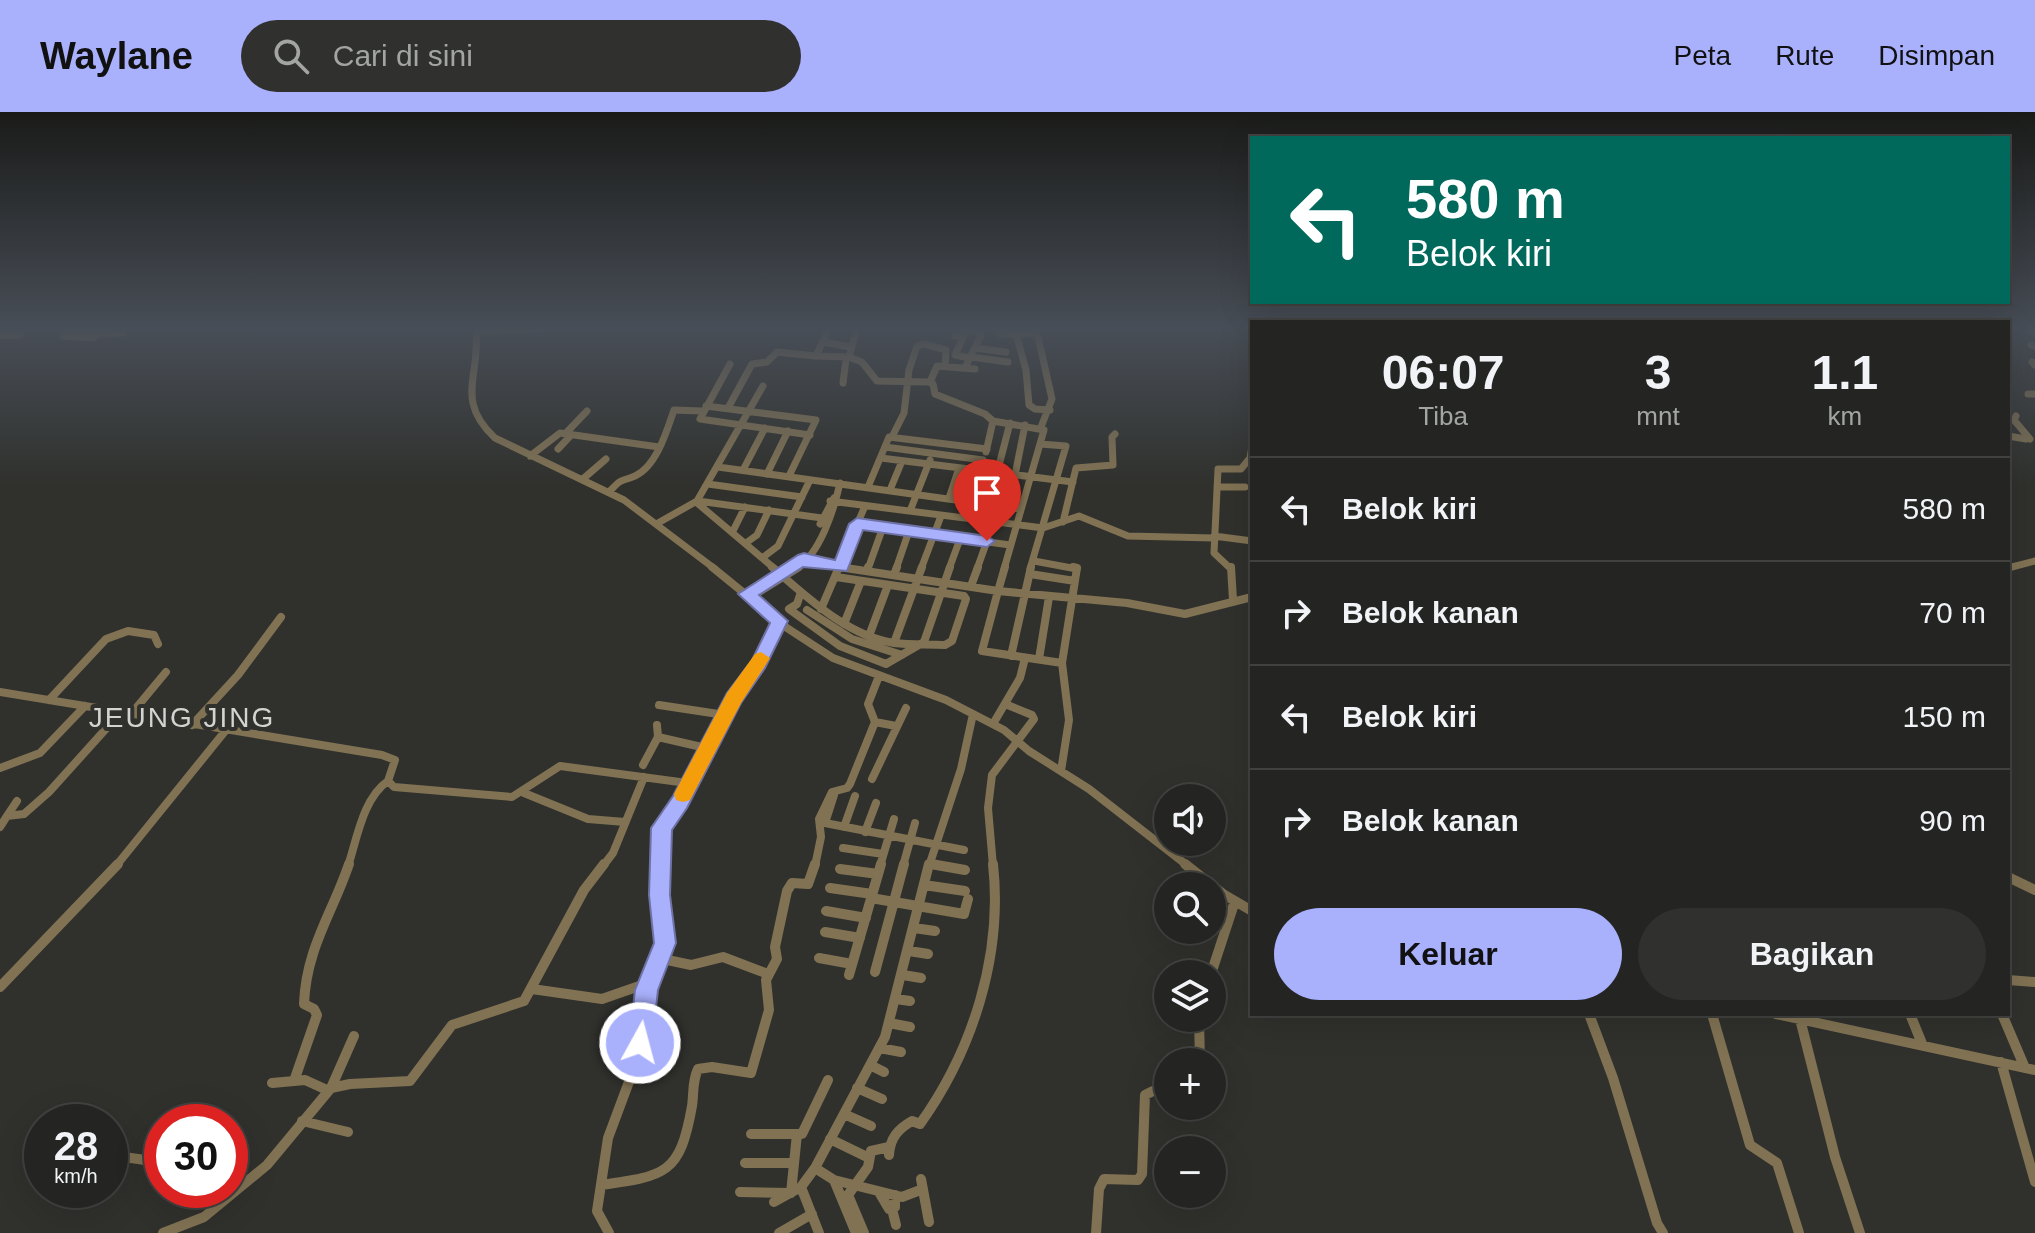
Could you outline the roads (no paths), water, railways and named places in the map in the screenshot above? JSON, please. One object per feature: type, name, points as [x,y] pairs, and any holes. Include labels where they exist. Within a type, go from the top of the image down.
[{"type":"street","points":[[474,380],[472,415],[481,428],[495,438],[584,478],[658,523],[779,621],[833,658],[946,700],[993,724],[1089,789],[1250,910]]},
{"type":"street","points":[[720,380],[700,419],[810,435]]},
{"type":"street","points":[[728,408],[743,380]]},
{"type":"street","points":[[876,380],[930,382],[935,394],[985,414],[993,421],[1041,427]]},
{"type":"street","points":[[1027,380],[1031,408],[1050,410]]},
{"type":"street","points":[[1041,427],[1050,410],[1052,397],[1048,380]]},
{"type":"street","points":[[868,487],[888,438],[892,437],[904,413],[907,382]]},
{"type":"street","points":[[658,523],[697,502],[763,386]]},
{"type":"street","points":[[609,492],[622,478],[641,472],[659,447],[674,410],[728,408],[817,421],[789,476]]},
{"type":"street","points":[[558,449],[587,411]]},
{"type":"street","points":[[2016,416],[2014,420],[2032,440]]},
{"type":"street","points":[[974,501],[993,421]]},
{"type":"street","points":[[997,473],[1010,423]]},
{"type":"street","points":[[998,505],[1011,475],[1025,425]]},
{"type":"street","points":[[1041,427],[1044,430],[981,650],[1062,663]]},
{"type":"street","points":[[743,470],[765,428]]},
{"type":"street","points":[[767,474],[788,431]]},
{"type":"street","points":[[530,456],[557,433],[659,447]]},
{"type":"street","points":[[1062,522],[1078,467],[1113,465],[1112,438],[1115,434]]},
{"type":"street","points":[[2010,436],[2032,440]]},
{"type":"street","points":[[892,437],[987,449]]},
{"type":"street","points":[[910,511],[936,443]]},
{"type":"street","points":[[1011,656],[1023,593],[1065,444],[1040,444]]},
{"type":"street","points":[[885,447],[983,460]]},
{"type":"street","points":[[881,458],[1073,482]]},
{"type":"street","points":[[1233,600],[1231,566],[1217,559],[1214,537],[1218,469],[1241,469],[1250,458]]},
{"type":"street","points":[[584,478],[606,459]]},
{"type":"street","points":[[890,490],[902,461]]},
{"type":"street","points":[[718,467],[1020,509]]},
{"type":"street","points":[[949,498],[959,468]]},
{"type":"street","points":[[762,558],[778,546],[810,480]]},
{"type":"street","points":[[749,596],[806,560],[840,483]]},
{"type":"street","points":[[708,484],[802,497]]},
{"type":"street","points":[[1217,487],[1245,487]]},
{"type":"street","points":[[834,500],[1043,528],[1082,517],[1095,525],[1128,536],[1250,541]]},
{"type":"street","points":[[806,560],[822,518],[834,500]]},
{"type":"street","points":[[697,502],[822,518]]},
{"type":"street","points":[[697,502],[801,592],[822,618],[902,655]]},
{"type":"street","points":[[812,627],[822,618],[865,506]]},
{"type":"street","points":[[733,531],[745,507]]},
{"type":"street","points":[[746,543],[757,535],[769,510]]},
{"type":"street","points":[[889,642],[919,578],[941,516]]},
{"type":"street","points":[[857,524],[1010,545]]},
{"type":"street","points":[[867,571],[883,527]]},
{"type":"street","points":[[894,575],[909,531]]},
{"type":"street","points":[[801,592],[797,604],[789,609],[840,646],[886,664],[924,642],[960,539]]},
{"type":"street","points":[[971,586],[987,541]]},
{"type":"street","points":[[806,560],[998,591],[1127,603],[1185,614],[1250,597]]},
{"type":"street","points":[[1034,561],[1076,567],[1074,600],[1065,633],[1062,663],[1069,720],[1061,771]]},
{"type":"street","points":[[2010,567],[2035,561]]},
{"type":"street","points":[[1030,574],[1075,581]]},
{"type":"street","points":[[822,618],[840,622],[867,640],[948,645],[966,599],[964,596],[836,577]]},
{"type":"street","points":[[840,622],[861,581]]},
{"type":"street","points":[[867,640],[888,585]]},
{"type":"street","points":[[1039,659],[1049,597]]},
{"type":"street","points":[[797,615],[809,605]]},
{"type":"street","points":[[192,725],[238,675],[281,617]]},
{"type":"street","points":[[609,1233],[597,1216],[611,1123],[637,1059],[648,983],[665,934],[660,895],[660,836],[664,823],[680,802],[706,748],[759,664],[779,621]]},
{"type":"street","points":[[49,700],[106,639],[128,631],[154,635],[158,644]]},
{"type":"street","points":[[993,724],[1022,674],[1025,658]]},
{"type":"street","points":[[7,816],[24,814],[49,792],[166,672]]},
{"type":"street","points":[[601,1185],[661,1175],[675,1162],[685,1137],[693,1103],[693,1079],[698,1069],[712,1067],[753,1071],[768,1012],[765,987],[777,959],[775,947],[787,891],[792,883],[808,884],[812,880],[821,837],[818,822],[832,792],[847,788],[850,784],[875,722],[868,704],[879,676]]},
{"type":"street","points":[[0,692],[393,758],[395,764],[388,781],[376,791],[365,812],[356,849],[307,963],[304,1004],[314,1009],[317,1015],[294,1081]]},
{"type":"street","points":[[1005,704],[1032,715]]},
{"type":"street","points":[[659,705],[725,715]]},
{"type":"street","points":[[0,768],[21,763],[40,753],[85,706]]},
{"type":"street","points":[[856,1233],[848,1193],[868,1167],[871,1151],[889,1151],[897,1129],[913,1121],[918,1125],[939,1097],[958,1057],[987,973],[995,936],[994,873],[988,840],[990,784],[994,770],[1030,730],[1037,706]]},
{"type":"street","points":[[872,779],[906,708]]},
{"type":"street","points":[[774,1202],[796,1190],[815,1168],[880,1048],[903,975],[934,846],[953,800],[973,714]]},
{"type":"street","points":[[875,722],[896,726]]},
{"type":"street","points":[[643,765],[658,737],[657,725]]},
{"type":"street","points":[[2,983],[105,880],[226,730]]},
{"type":"street","points":[[658,737],[706,748]]},
{"type":"street","points":[[388,781],[394,787],[512,797],[524,793],[547,772],[560,766],[687,783]]},
{"type":"street","points":[[272,1083],[317,1083],[329,1089],[341,1084],[410,1081],[452,1025],[466,1018],[517,1005],[532,989],[584,890],[613,853],[644,777]]},
{"type":"street","points":[[524,793],[588,819],[625,822]]},
{"type":"street","points":[[834,795],[825,823],[964,850]]},
{"type":"street","points":[[844,827],[855,796]]},
{"type":"street","points":[[0,827],[17,801]]},
{"type":"street","points":[[865,832],[876,803]]},
{"type":"street","points":[[819,958],[850,970],[894,819]]},
{"type":"street","points":[[875,972],[915,823]]},
{"type":"street","points":[[843,848],[883,854]]},
{"type":"street","points":[[929,864],[965,870]]},
{"type":"street","points":[[840,869],[878,874]]},
{"type":"street","points":[[2010,878],[2033,886]]},
{"type":"street","points":[[830,888],[964,914],[966,895],[924,885]]},
{"type":"street","points":[[1216,960],[1235,901]]},
{"type":"street","points":[[826,911],[866,918]]},
{"type":"street","points":[[914,928],[935,931]]},
{"type":"street","points":[[825,932],[860,938]]},
{"type":"street","points":[[909,951],[928,954]]},
{"type":"street","points":[[658,958],[691,965],[723,957],[768,974]]},
{"type":"street","points":[[903,975],[921,978]]},
{"type":"street","points":[[2010,980],[2035,982]]},
{"type":"street","points":[[532,989],[602,999],[648,983]]},
{"type":"street","points":[[896,999],[910,1001]]},
{"type":"street","points":[[1590,1016],[1613,1078],[1657,1223],[1663,1233]]},
{"type":"street","points":[[1713,1016],[1750,1145],[1777,1163],[1799,1233]]},
{"type":"street","points":[[1786,1016],[2030,1069]]},
{"type":"street","points":[[1911,1016],[1923,1046]]},
{"type":"street","points":[[2003,1016],[2030,1069]]},
{"type":"street","points":[[1800,1019],[1835,1157],[1860,1233]]},
{"type":"street","points":[[889,1023],[910,1027]]},
{"type":"street","points":[[248,1178],[273,1159],[329,1089],[354,1036]]},
{"type":"street","points":[[880,1048],[901,1052]]},
{"type":"street","points":[[2001,1062],[2035,1182]]},
{"type":"street","points":[[870,1065],[884,1072]]},
{"type":"street","points":[[751,1134],[802,1134],[828,1080]]},
{"type":"street","points":[[857,1088],[882,1099]]},
{"type":"street","points":[[1096,1233],[1099,1189],[1104,1179],[1138,1180],[1142,1174],[1145,1095],[1154,1091]]},
{"type":"street","points":[[844,1114],[871,1126]]},
{"type":"street","points":[[302,1121],[348,1132]]},
{"type":"street","points":[[797,1134],[794,1163],[796,1190],[812,1214],[819,1233]]},
{"type":"street","points":[[830,1139],[865,1156]]},
{"type":"street","points":[[745,1163],[794,1163]]},
{"type":"street","points":[[815,1168],[848,1193],[864,1233]]},
{"type":"street","points":[[848,1193],[879,1192],[902,1197],[922,1184],[929,1222]]},
{"type":"street","points":[[740,1192],[796,1190]]},
{"type":"street","points":[[879,1192],[886,1207],[892,1209]]},
{"type":"street","points":[[892,1209],[896,1204],[895,1195]]},
{"type":"street","points":[[163,1233],[204,1217],[213,1208]]},
{"type":"street","points":[[892,1209],[896,1225]]},
{"type":"street","points":[[779,1233],[812,1214]]},
{"type":"district","name":"JEUNG JING","points":[[182,717]]}]
